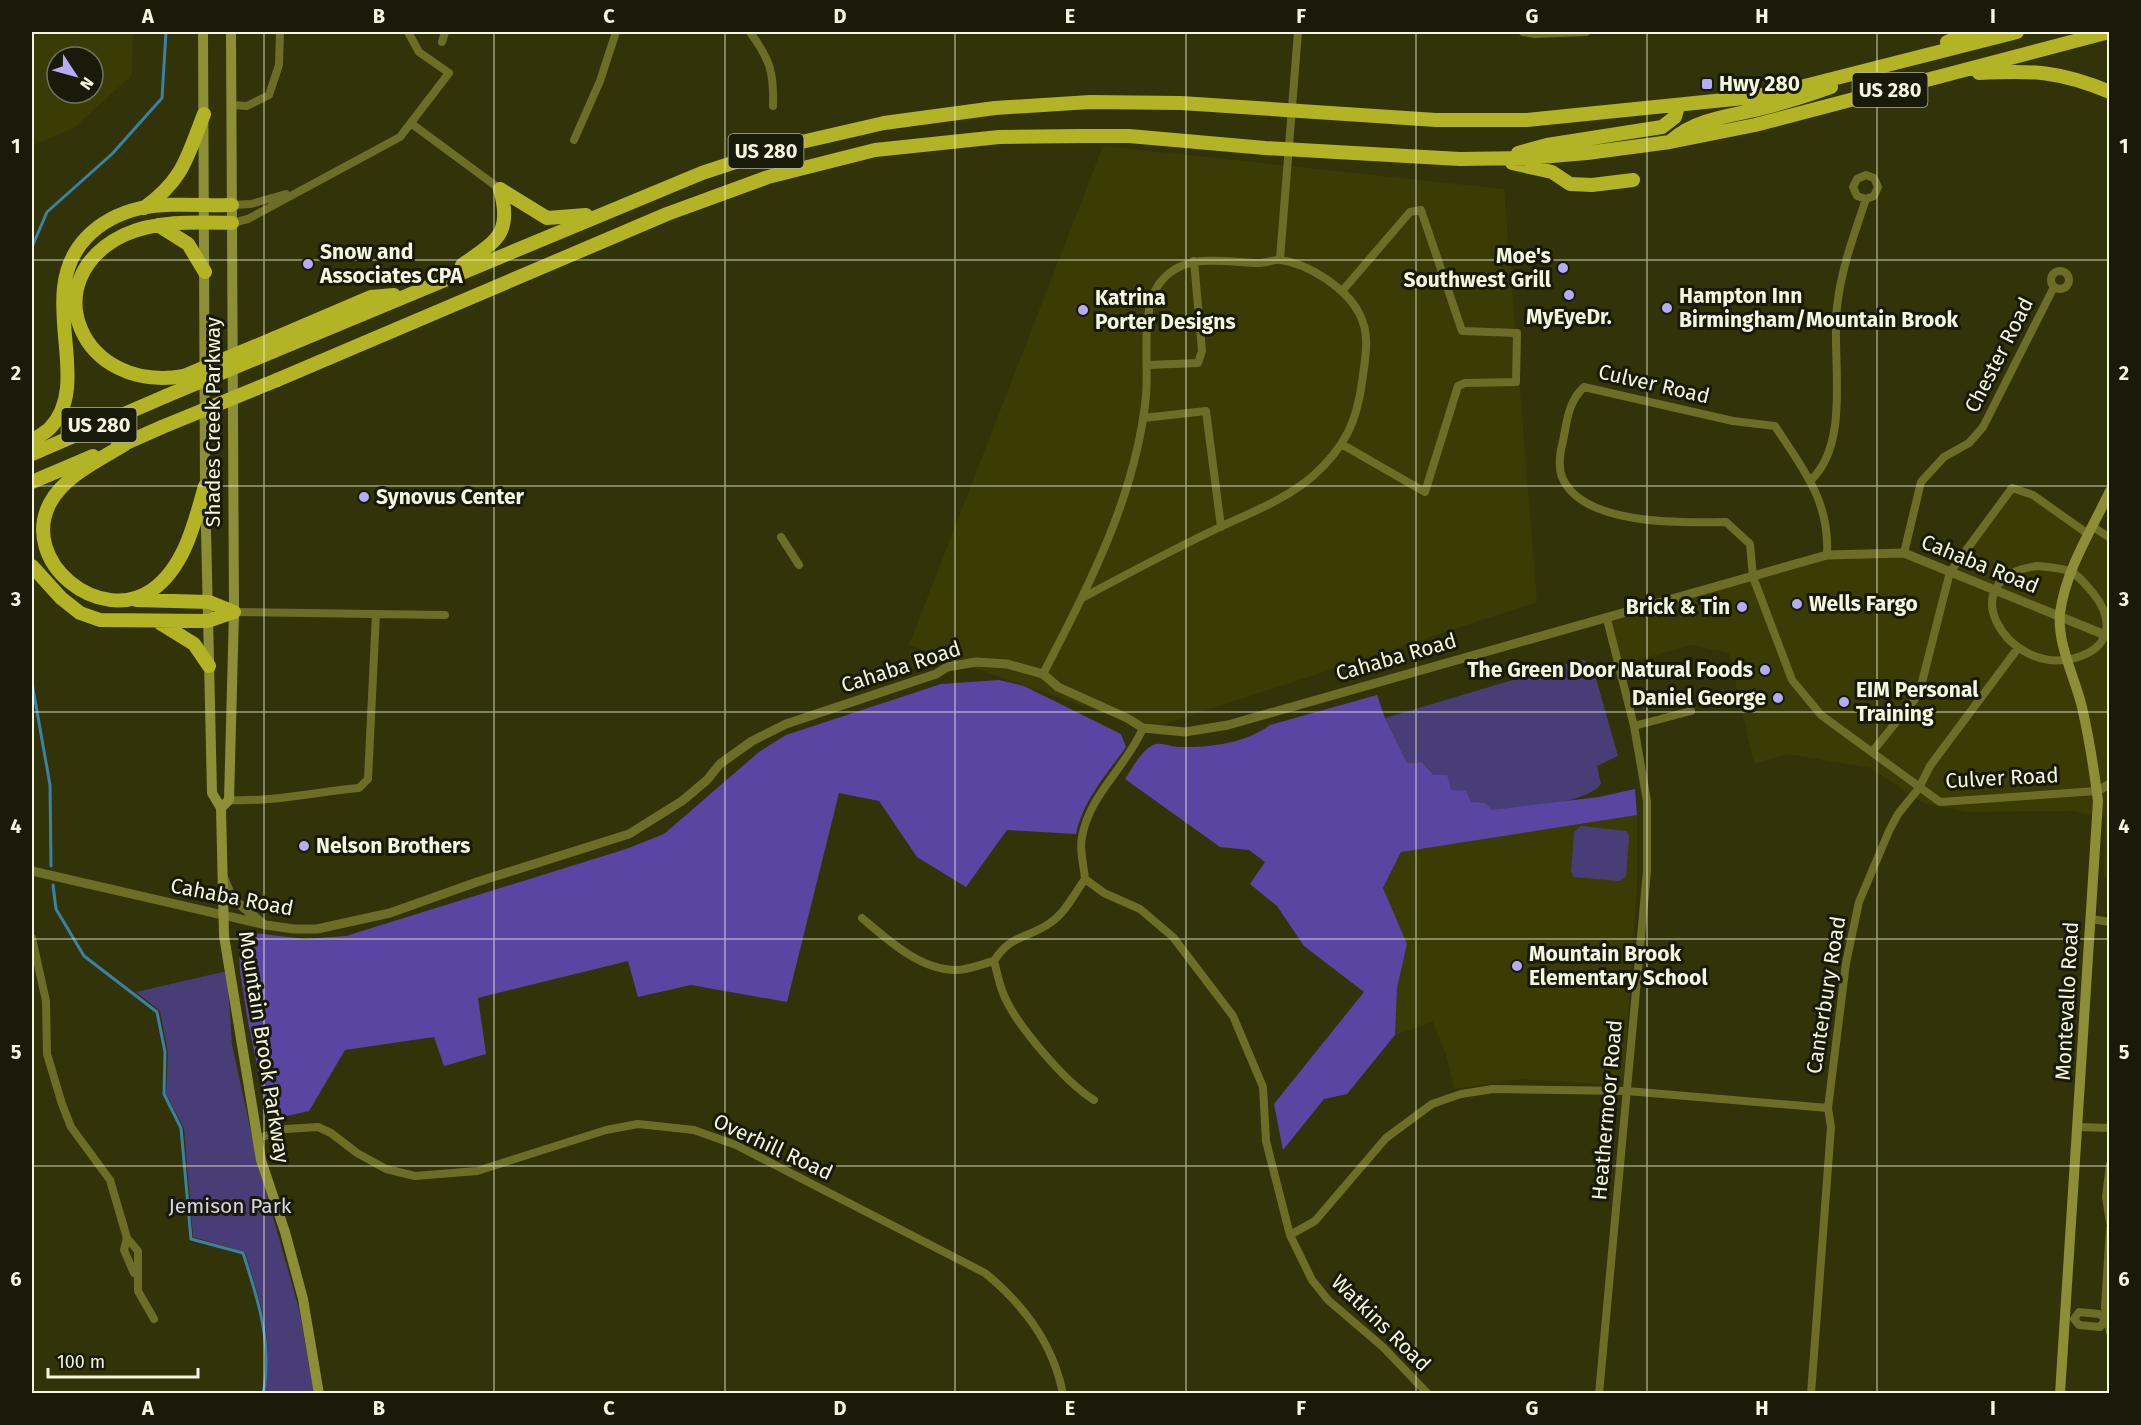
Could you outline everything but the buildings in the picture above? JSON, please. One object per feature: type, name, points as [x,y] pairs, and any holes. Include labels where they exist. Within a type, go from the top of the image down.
[{"type":"highway","points":[[1670,142],[1685,129],[1701,122],[1785,102],[1849,82],[1972,32]]},
{"type":"highway","name":"US 280","points":[[32,454],[166,396],[371,297],[408,294],[601,213],[750,156],[884,123],[995,108],[1090,102],[1292,110],[1475,121],[1527,120],[1678,106],[1781,92],[2017,32]]},
{"type":"highway","name":"US 280","points":[[32,482],[677,210],[768,177],[875,150],[999,137],[1129,136],[1290,148],[1495,158],[1578,154],[1670,142],[1755,125],[2109,32]]},
{"type":"highway","points":[[1950,74],[2028,70],[2055,73],[2109,92]]},
{"type":"highway","points":[[1495,158],[1547,145],[1662,127],[1675,117],[1678,106]]},
{"type":"highway","points":[[144,208],[166,192],[180,173],[204,114]]},
{"type":"highway","points":[[1495,158],[1552,172],[1570,184],[1592,185],[1633,180]]},
{"type":"highway","points":[[500,189],[547,218],[601,213]]},
{"type":"highway","points":[[443,279],[496,241],[503,232],[506,221],[500,189]]},
{"type":"highway","points":[[32,441],[50,428],[64,403],[67,373],[63,312],[65,270],[78,246],[96,226],[120,214],[144,208],[232,205]]},
{"type":"highway","points":[[232,223],[158,225],[123,235],[96,255],[86,269],[76,294],[82,335],[99,357],[118,370],[151,380],[184,376],[274,344]]},
{"type":"highway","points":[[158,225],[188,244],[205,272]]},
{"type":"highway","points":[[125,444],[60,489],[49,505],[44,536],[54,568],[68,583],[97,598],[209,602],[234,612]]},
{"type":"highway","points":[[130,599],[153,590],[172,569],[191,535],[205,486]]},
{"type":"highway","points":[[32,566],[61,598],[80,613],[110,621],[208,621],[234,612]]},
{"type":"highway","points":[[158,622],[194,644],[209,666]]},
{"type":"main road","name":"Shades Creek Parkway","points":[[203,32],[206,206],[205,486],[212,793],[225,804]]},
{"type":"main road","name":"Shades Creek Parkway","points":[[224,915],[225,804],[234,612],[231,32]]},
{"type":"main road","points":[[2060,616],[2070,571],[2109,491]]},
{"type":"main road","name":"Montevallo Road","points":[[2060,616],[2067,660],[2082,706],[2097,791],[2070,1319],[2060,1394]]},
{"type":"main road","name":"Mountain Brook Parkway","points":[[224,915],[224,936],[261,1160],[285,1232],[303,1299],[319,1394]]},
{"type":"street","points":[[231,105],[247,106],[269,95],[279,66],[280,32]]},
{"type":"street","points":[[232,223],[248,219],[400,137],[412,124],[449,73],[419,52],[408,32]]},
{"type":"street","points":[[442,42],[445,32]]},
{"type":"street","points":[[574,140],[600,81],[616,32]]},
{"type":"street","points":[[750,32],[769,58],[774,87],[773,106]]},
{"type":"street","points":[[1280,260],[1298,32]]},
{"type":"street","points":[[1523,32],[1535,34],[1586,32]]},
{"type":"street","points":[[412,124],[500,189]]},
{"type":"street","points":[[232,205],[251,204],[301,189]]},
{"type":"street","points":[[1827,555],[1828,535],[1822,504],[1810,480],[1821,471],[1833,436],[1838,387],[1837,308],[1846,260],[1866,199]]},
{"type":"street","points":[[1343,290],[1410,212],[1421,210],[1462,331],[1517,333],[1516,381],[1465,383],[1458,386],[1425,492],[1343,445]]},
{"type":"street","points":[[1043,674],[1084,597],[1131,479],[1143,418],[1148,365],[1148,311],[1153,294],[1161,281],[1176,268],[1194,261],[1219,259],[1262,263],[1280,260],[1327,279],[1343,290],[1360,314],[1368,344],[1359,405],[1343,445],[1312,477],[1278,499],[1084,597]]},
{"type":"street","points":[[1148,365],[1198,363],[1202,351],[1194,261]]},
{"type":"street","name":"Chester Road","points":[[1904,553],[1921,482],[1944,457],[1969,443],[1983,428],[2054,287]]},
{"type":"street","name":"Culver Road","points":[[1810,480],[1774,426],[1733,421],[1584,387],[1573,398],[1560,453],[1561,476],[1570,490],[1582,500],[1626,519],[1680,523],[1726,522],[1750,544],[1753,577],[1792,680],[1821,715],[1940,802],[2097,791],[2109,784]]},
{"type":"street","points":[[1143,418],[1206,411],[1221,527]]},
{"type":"street","points":[[1872,752],[1919,694],[1950,572],[2012,488],[2021,489],[2090,530],[2109,538]]},
{"type":"street","points":[[781,537],[799,565]]},
{"type":"street","name":"Cahaba Road","points":[[32,871],[266,925],[317,929],[390,913],[477,882],[629,834],[682,801],[707,780],[720,764],[752,741],[786,724],[936,674],[947,667],[986,663],[1007,664],[1043,674],[1058,687],[1127,718],[1143,728],[1185,732],[1228,725],[1827,555],[1904,553],[2107,636]]},
{"type":"street","points":[[2037,566],[2070,571],[2083,581],[2103,606],[2108,621],[2107,636],[2087,654],[2067,660],[2038,656],[2018,648],[1996,624],[1991,606],[1995,589],[2016,569],[2037,566]]},
{"type":"street","points":[[234,612],[445,615]]},
{"type":"street","points":[[225,804],[268,801],[309,793],[359,788],[368,779],[376,614]]},
{"type":"street","name":"Heathermoor Road","points":[[1599,1394],[1647,871],[1647,801],[1634,726],[1607,619]]},
{"type":"street","name":"Canterbury Road","points":[[1811,1394],[1831,1127],[1828,1108],[1846,963],[1859,902],[1898,814],[1919,788],[1930,766],[2018,648]]},
{"type":"street","points":[[1634,726],[1691,711]]},
{"type":"street","points":[[861,918],[903,951],[938,968],[958,970],[994,961],[1004,946],[1050,923],[1060,915],[1085,879],[1081,839],[1091,808],[1137,742],[1143,728]]},
{"type":"street","points":[[223,874],[232,898],[266,925]]},
{"type":"street","name":"Watkins Road","points":[[1085,879],[1104,893],[1140,909],[1173,937],[1233,1016],[1263,1087],[1266,1141],[1290,1235],[1312,1280],[1328,1300],[1383,1347],[1428,1394]]},
{"type":"street","points":[[2091,919],[2109,922]]},
{"type":"street","points":[[32,938],[46,1001],[47,1054],[62,1104],[71,1127],[110,1180],[127,1238],[138,1251],[136,1276],[138,1291],[154,1319]]},
{"type":"street","points":[[994,961],[1003,994],[1026,1031],[1078,1091],[1094,1100]]},
{"type":"street","points":[[1290,1235],[1315,1221],[1386,1138],[1432,1104],[1461,1094],[1493,1089],[1627,1091],[1828,1108]]},
{"type":"street","name":"Overhill Road","points":[[259,1138],[286,1129],[318,1127],[331,1132],[357,1153],[386,1169],[415,1176],[477,1171],[606,1130],[638,1124],[694,1130],[736,1144],[985,1273],[1011,1294],[1031,1318],[1051,1354],[1063,1394]]},
{"type":"street","points":[[2079,1127],[2109,1128]]},
{"type":"street","points":[[2109,1164],[2106,1197],[2109,1223]]},
{"type":"street","points":[[2109,1228],[2106,1319],[2109,1332]]},
{"type":"street","points":[[127,1238],[124,1250],[136,1276]]},
{"type":"street","points":[[2079,1312],[2099,1314],[2106,1319],[2100,1327],[2079,1325],[2070,1319],[2079,1312]]},
{"type":"shaded area","points":[[32,32],[133,32],[132,75],[105,100],[105,45],[45,45],[45,105],[99,105],[75,127],[32,146]]},
{"type":"shaded area","points":[[1103,146],[1504,189],[1537,602],[1149,729],[909,645]]},
{"type":"shaded area","points":[[2012,488],[2033,495],[2109,538],[2109,882],[2104,876],[2105,818],[2073,811],[1968,812],[1923,803],[1871,768],[1788,754],[1754,764],[1729,653],[1692,645],[1619,665],[1607,619],[1808,560],[1904,553],[1950,572]]},
{"type":"shaded area","points":[[999,680],[1024,686],[1121,734],[1126,747],[1090,799],[1076,834],[1007,830],[966,887],[917,857],[879,801],[839,793],[787,1002],[691,985],[638,997],[628,961],[478,998],[486,1054],[444,1066],[434,1037],[345,1050],[309,1111],[278,1118],[267,1113],[240,971],[239,951],[244,938],[254,933],[305,939],[346,936],[626,849],[664,834],[759,752],[786,735],[941,684]]},
{"type":"shaded area","points":[[1377,695],[1385,718],[1407,763],[1422,762],[1434,775],[1447,775],[1451,790],[1466,791],[1471,802],[1485,803],[1492,810],[1599,797],[1635,789],[1637,815],[1401,852],[1383,888],[1407,944],[1397,988],[1395,1035],[1347,1094],[1324,1099],[1283,1150],[1274,1104],[1364,992],[1304,946],[1277,906],[1250,884],[1265,862],[1249,850],[1220,847],[1125,779],[1142,754],[1156,744],[1191,747],[1227,743],[1250,736],[1270,725]]},
{"type":"shaded area","name":"Mountain Brook Elementary School","points":[[1637,815],[1637,884],[1624,1078],[1611,1085],[1522,1079],[1454,1089],[1446,1054],[1433,1022],[1395,1035],[1397,988],[1407,945],[1383,888],[1401,852]]},
{"type":"green space","points":[[1580,660],[1586,661],[1593,668],[1618,756],[1597,766],[1601,784],[1580,797],[1550,804],[1492,810],[1484,805],[1470,802],[1450,790],[1422,762],[1407,763],[1385,718]]},
{"type":"green space","points":[[1581,826],[1626,831],[1629,836],[1626,876],[1620,881],[1574,877],[1571,872],[1574,832]]},
{"type":"green space","name":"Jemison Park","points":[[227,971],[232,1045],[258,1164],[299,1309],[314,1393],[264,1393],[268,1357],[267,1339],[245,1252],[193,1237],[184,1128],[166,1094],[168,1053],[160,1011],[136,992]]},
{"type":"waterway","points":[[32,247],[47,212],[112,154],[162,98],[166,32]]},
{"type":"waterway","points":[[32,683],[50,785],[51,866]]},
{"type":"waterway","points":[[53,885],[56,909],[84,956],[157,1012],[165,1052],[164,1094],[181,1128],[191,1239],[243,1253],[259,1305],[265,1340],[266,1376],[263,1394]]},
{"type":"place","name":"Hwy 280","points":[[1707,84]]},
{"type":"place","name":"Snow and Associates CPA","points":[[308,264]]},
{"type":"place","name":"Moe's Southwest Grill","points":[[1563,268]]},
{"type":"place","name":"MyEyeDr.","points":[[1569,295]]},
{"type":"place","name":"Hampton Inn Birmingham/Mountain Brook","points":[[1667,308]]},
{"type":"place","name":"Katrina Porter Designs","points":[[1083,310]]},
{"type":"place","name":"Synovus Center","points":[[364,497]]},
{"type":"place","name":"Wells Fargo","points":[[1797,604]]},
{"type":"place","name":"Brick & Tin","points":[[1742,607]]},
{"type":"place","name":"The Green Door Natural Foods","points":[[1765,670]]},
{"type":"place","name":"Daniel George","points":[[1778,698]]},
{"type":"place","name":"EIM Personal Training","points":[[1844,702]]},
{"type":"place","name":"Nelson Brothers","points":[[304,846]]},
{"type":"place","name":"Mountain Brook Elementary School","points":[[1517,966]]}]
